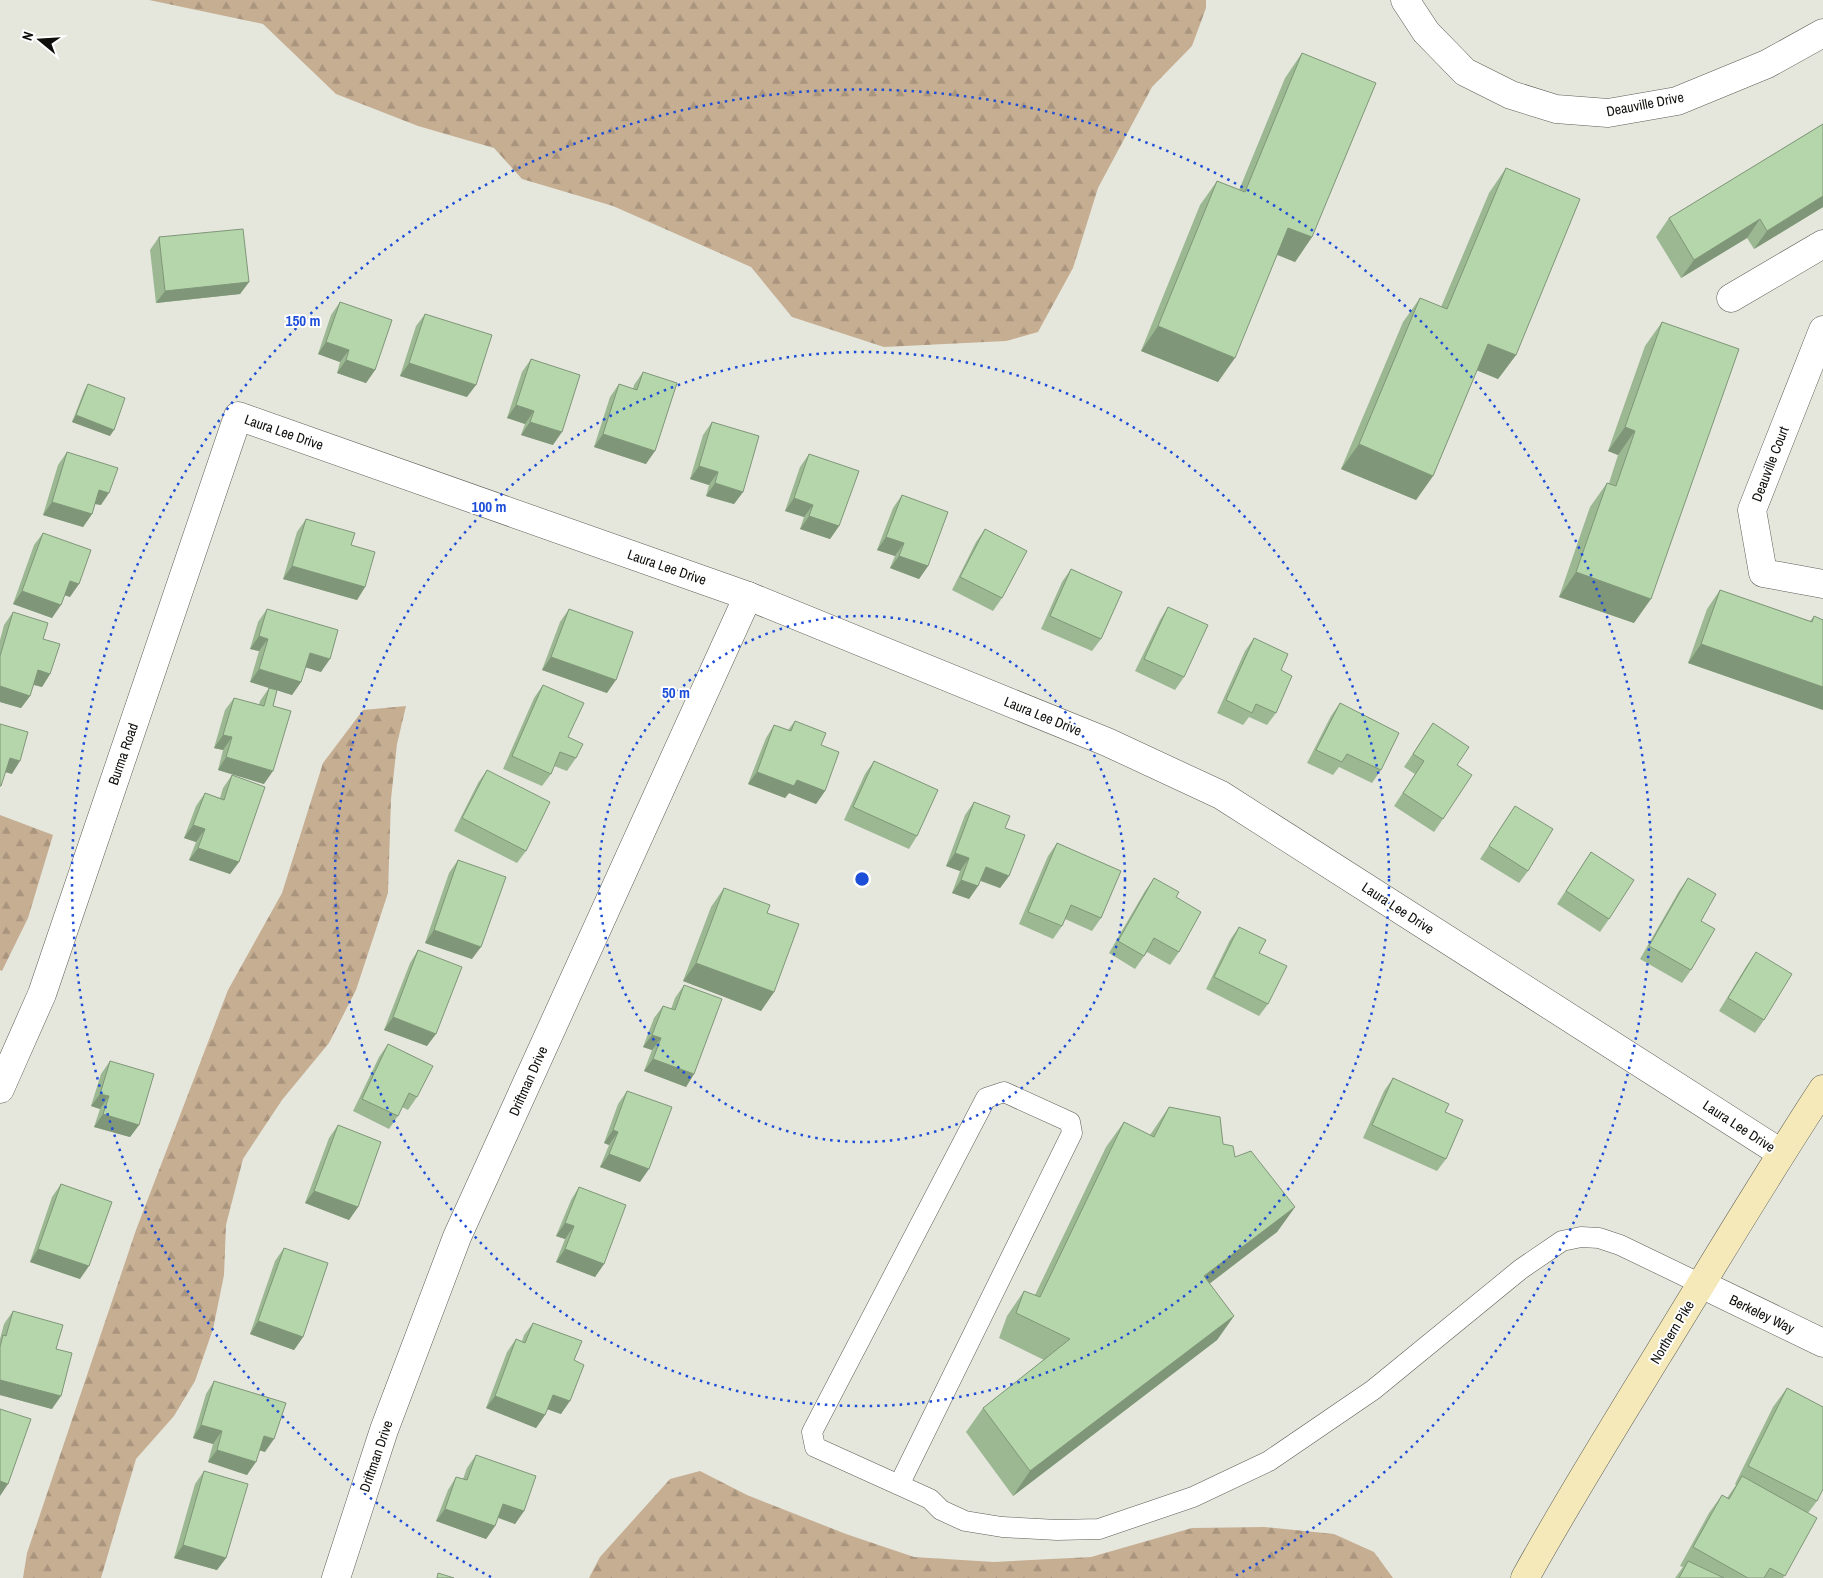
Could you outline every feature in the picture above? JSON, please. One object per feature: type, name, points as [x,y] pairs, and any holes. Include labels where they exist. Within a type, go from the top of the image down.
[{"type":"main road","name":"Northern Pike","points":[[1525,1578],[1701,1284],[1781,1153],[1823,1089]]},
{"type":"street","name":"Deauville Drive","points":[[1405,0],[1426,32],[1466,72],[1511,95],[1556,109],[1608,113],[1677,101],[1767,64],[1823,33]]},
{"type":"street","points":[[1731,298],[1823,244]]},
{"type":"street","name":"Deauville Court","points":[[1823,330],[1752,510],[1763,573],[1823,584]]},
{"type":"street","name":"Laura Lee Drive","points":[[238,416],[748,596],[1107,742],[1221,795],[1781,1153]]},
{"type":"street","name":"Burma Road","points":[[0,1089],[42,994],[238,416]]},
{"type":"street","name":"Driftman Drive","points":[[336,1578],[384,1430],[457,1237],[748,596]]},
{"type":"street","name":"Berkeley Way","points":[[1701,1284],[1823,1344]]},
{"type":"lane","points":[[900,1484],[1072,1132],[1070,1122],[1004,1092],[986,1098],[812,1432],[815,1447],[900,1484],[930,1499],[941,1510],[965,1520],[1002,1527],[1099,1529],[1193,1497],[1269,1461],[1372,1390],[1521,1269],[1562,1241],[1581,1237],[1599,1238],[1620,1245],[1701,1284]]},
{"type":"green space","points":[[149,0],[1206,0],[1206,8],[1192,46],[1152,87],[1098,188],[1073,268],[1038,332],[1006,341],[884,347],[792,317],[751,267],[613,206],[522,179],[494,148],[418,126],[336,94],[263,24]]},
{"type":"green space","points":[[406,706],[397,744],[391,799],[388,893],[356,990],[329,1043],[282,1100],[243,1159],[226,1225],[224,1275],[213,1329],[195,1381],[174,1416],[136,1459],[101,1578],[23,1578],[27,1553],[136,1230],[228,990],[282,893],[323,763],[363,710]]},
{"type":"green space","points":[[0,815],[53,835],[28,918],[2,971],[0,970]]},
{"type":"green space","points":[[700,1471],[747,1495],[846,1534],[914,1557],[994,1562],[1091,1557],[1192,1528],[1264,1527],[1334,1534],[1374,1552],[1393,1578],[589,1578],[600,1557],[670,1479]]},
{"type":"building","points":[[1302,53],[1376,83],[1312,237],[1288,228],[1235,358],[1158,326],[1217,181],[1245,192]]},
{"type":"building","points":[[1823,124],[1823,196],[1767,231],[1760,219],[1694,260],[1669,218]]},
{"type":"building","points":[[1506,168],[1580,199],[1516,355],[1488,344],[1433,476],[1359,444],[1420,298],[1447,309]]},
{"type":"building","points":[[243,229],[249,282],[165,291],[159,237]]},
{"type":"building","points":[[340,302],[392,320],[375,370],[346,360],[349,350],[326,342]]},
{"type":"building","points":[[425,314],[492,335],[476,385],[409,363]]},
{"type":"building","points":[[1662,322],[1739,349],[1651,599],[1576,572],[1607,483],[1616,486],[1635,431],[1625,427]]},
{"type":"building","points":[[531,359],[580,375],[562,432],[530,422],[534,411],[516,405]]},
{"type":"building","points":[[643,372],[677,383],[655,451],[603,434],[619,384],[637,390]]},
{"type":"building","points":[[88,384],[125,398],[114,430],[76,415]]},
{"type":"building","points":[[712,422],[759,436],[743,492],[715,483],[718,472],[699,466]]},
{"type":"building","points":[[67,452],[118,468],[109,493],[99,490],[92,514],[52,502]]},
{"type":"building","points":[[809,454],[859,471],[839,526],[809,516],[813,505],[794,498]]},
{"type":"building","points":[[902,495],[948,512],[928,566],[899,556],[904,543],[886,537]]},
{"type":"building","points":[[306,519],[355,533],[351,545],[375,552],[365,587],[292,566]]},
{"type":"building","points":[[985,529],[1027,551],[1002,598],[960,577]]},
{"type":"building","points":[[43,533],[91,550],[79,584],[70,581],[61,605],[22,591]]},
{"type":"building","points":[[1071,569],[1122,592],[1101,639],[1050,616]]},
{"type":"building","points":[[1720,590],[1812,622],[1814,616],[1823,620],[1823,687],[1701,644]]},
{"type":"building","points":[[1168,607],[1208,625],[1184,677],[1144,659]]},
{"type":"building","points":[[267,609],[338,630],[330,659],[310,653],[301,682],[259,669],[268,639],[259,636]]},
{"type":"building","points":[[569,609],[633,632],[616,680],[551,657]]},
{"type":"building","points":[[13,612],[48,623],[43,639],[60,644],[50,674],[38,670],[30,696],[0,686],[0,656]]},
{"type":"building","points":[[1254,638],[1288,654],[1281,670],[1292,676],[1276,713],[1256,704],[1252,713],[1226,700]]},
{"type":"building","points":[[543,685],[584,703],[568,737],[583,744],[576,758],[560,752],[551,774],[512,756]]},
{"type":"building","points":[[269,688],[277,690],[273,706],[291,711],[273,771],[226,757],[232,737],[223,735],[234,698],[264,706]]},
{"type":"building","points":[[1340,703],[1399,733],[1381,770],[1347,754],[1342,762],[1316,750]]},
{"type":"building","points":[[795,721],[826,733],[821,745],[839,752],[825,791],[797,780],[794,786],[757,772],[774,725],[791,731]]},
{"type":"building","points":[[1433,723],[1469,747],[1457,765],[1472,775],[1443,819],[1403,793],[1424,761],[1413,754]]},
{"type":"building","points":[[0,724],[28,732],[20,761],[10,758],[1,786],[0,786]]},
{"type":"building","points":[[874,761],[938,790],[917,836],[853,807]]},
{"type":"building","points":[[487,770],[550,802],[526,851],[462,818]]},
{"type":"building","points":[[232,775],[265,787],[239,862],[198,848],[205,829],[193,825],[205,793],[224,800]]},
{"type":"building","points":[[974,802],[1010,816],[1005,828],[1025,835],[1009,876],[986,867],[978,886],[961,880],[969,858],[955,853]]},
{"type":"building","points":[[1515,806],[1553,829],[1528,871],[1489,846]]},
{"type":"building","points":[[1057,843],[1121,871],[1101,918],[1071,905],[1062,926],[1028,912]]},
{"type":"building","points":[[1591,852],[1634,880],[1609,919],[1566,891]]},
{"type":"building","points":[[458,860],[506,877],[481,947],[434,930]]},
{"type":"building","points":[[1154,878],[1179,892],[1176,897],[1201,912],[1179,952],[1154,938],[1144,956],[1118,941]]},
{"type":"building","points":[[1688,878],[1716,894],[1701,921],[1715,929],[1691,970],[1649,946]]},
{"type":"building","points":[[724,888],[770,905],[767,913],[799,924],[774,992],[696,963]]},
{"type":"building","points":[[1239,927],[1266,940],[1259,953],[1287,966],[1268,1004],[1214,977]]},
{"type":"building","points":[[418,950],[462,967],[436,1034],[393,1017]]},
{"type":"building","points":[[1756,952],[1792,974],[1764,1020],[1728,998]]},
{"type":"building","points":[[684,985],[722,999],[694,1074],[653,1059],[661,1038],[652,1035],[663,1006],[675,1010]]},
{"type":"building","points":[[388,1044],[433,1066],[417,1097],[409,1093],[398,1116],[362,1099]]},
{"type":"building","points":[[110,1061],[154,1074],[139,1125],[103,1114],[109,1096],[100,1094]]},
{"type":"building","points":[[1393,1078],[1449,1104],[1445,1112],[1463,1120],[1446,1159],[1372,1125]]},
{"type":"building","points":[[627,1091],[672,1107],[649,1169],[609,1154],[618,1132],[613,1130]]},
{"type":"building","points":[[1169,1107],[1220,1117],[1223,1144],[1233,1146],[1235,1157],[1251,1151],[1295,1207],[1204,1276],[1234,1316],[1030,1471],[983,1408],[1070,1339],[1016,1313],[1024,1291],[1040,1297],[1124,1122],[1154,1137]]},
{"type":"building","points":[[338,1125],[381,1142],[358,1207],[314,1191]]},
{"type":"building","points":[[61,1184],[112,1202],[89,1266],[38,1249]]},
{"type":"building","points":[[579,1187],[626,1205],[604,1264],[565,1249],[574,1226],[565,1223]]},
{"type":"building","points":[[284,1248],[328,1263],[303,1337],[258,1321]]},
{"type":"building","points":[[13,1311],[63,1325],[56,1349],[72,1353],[61,1396],[0,1380],[0,1347],[3,1335],[6,1336]]},
{"type":"building","points":[[533,1323],[582,1341],[574,1360],[584,1365],[570,1401],[553,1395],[545,1415],[495,1396],[516,1339],[525,1343]]},
{"type":"building","points":[[214,1381],[286,1403],[274,1439],[264,1436],[256,1462],[217,1450],[222,1431],[201,1425]]},
{"type":"building","points":[[1787,1388],[1823,1407],[1823,1489],[1817,1501],[1748,1466]]},
{"type":"building","points":[[0,1409],[31,1419],[8,1484],[0,1481]]},
{"type":"building","points":[[476,1455],[536,1476],[524,1511],[503,1504],[495,1526],[445,1509],[456,1477],[467,1480]]},
{"type":"building","points":[[204,1471],[248,1484],[226,1558],[183,1545]]},
{"type":"building","points":[[1742,1476],[1817,1518],[1785,1576],[1770,1568],[1764,1578],[1748,1578],[1693,1547],[1722,1495],[1729,1499]]},
{"type":"building","points":[[1688,1561],[1724,1578],[1679,1578]]},
{"type":"building","points":[[438,1573],[454,1578],[437,1578]]}]
